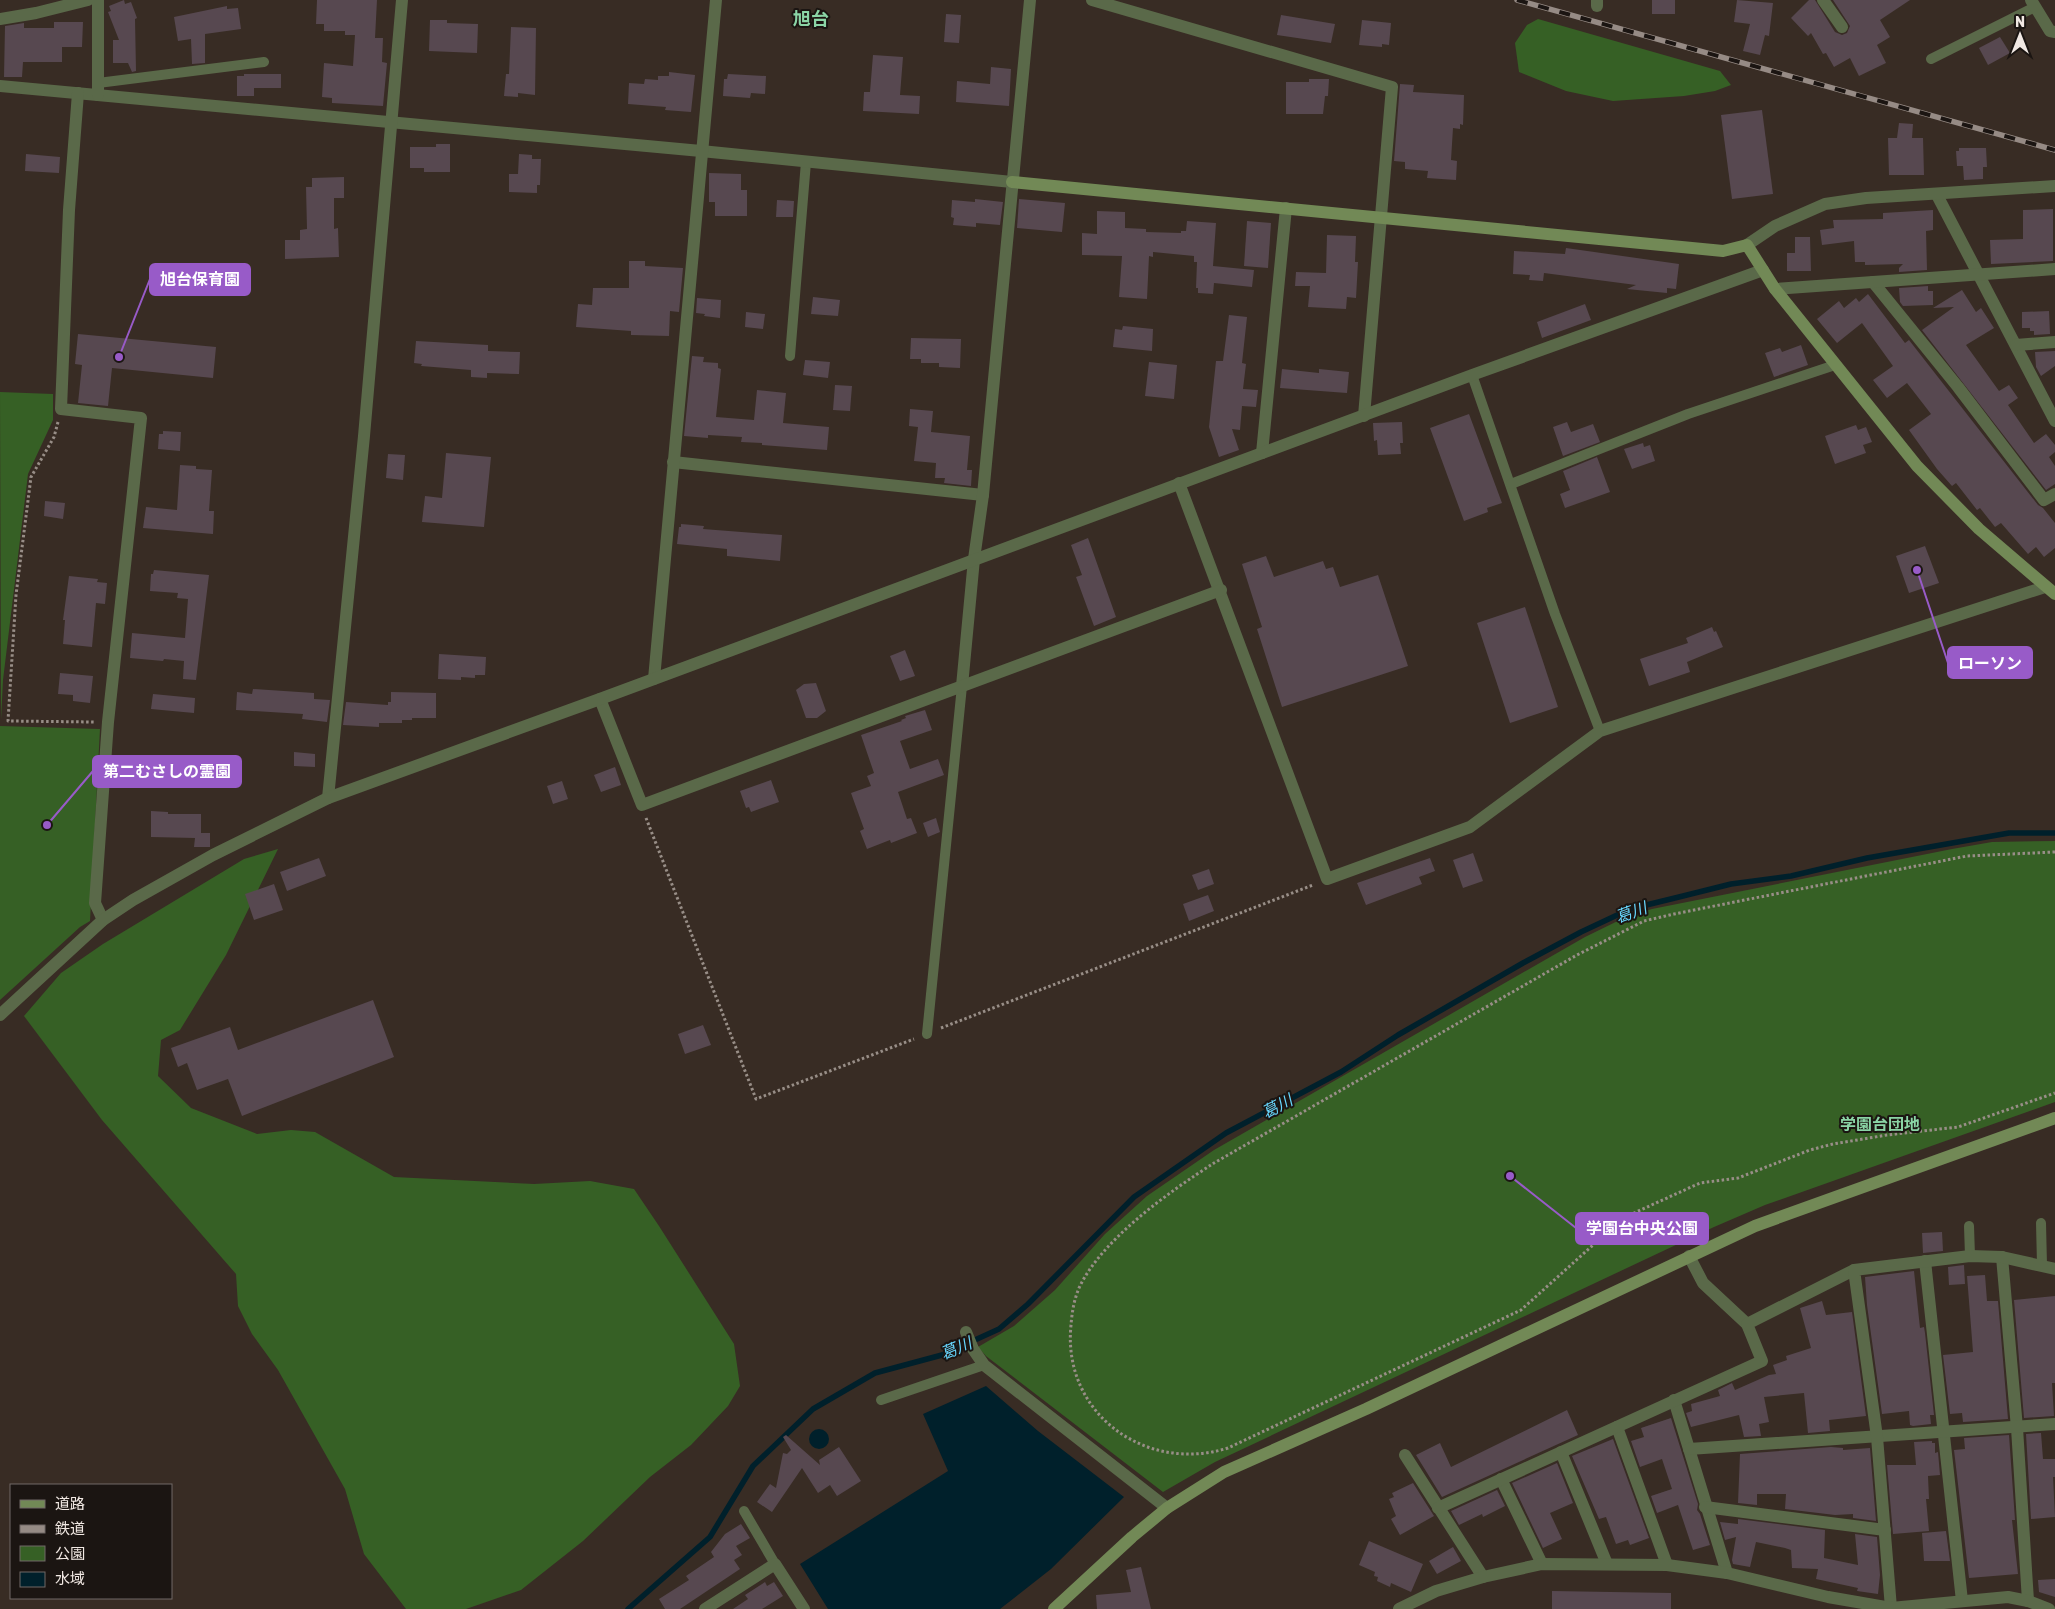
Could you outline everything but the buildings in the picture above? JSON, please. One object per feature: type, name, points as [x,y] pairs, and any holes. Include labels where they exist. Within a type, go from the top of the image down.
[{"type":"street","points":[[0,19],[36,13],[88,0]]},
{"type":"street","points":[[98,0],[98,89]]},
{"type":"street","points":[[328,798],[402,0]]},
{"type":"street","points":[[654,679],[716,0]]},
{"type":"street","points":[[962,686],[974,559],[983,495],[1030,0]]},
{"type":"street","points":[[1092,0],[1392,87],[1364,416]]},
{"type":"street","points":[[1823,0],[1842,27]]},
{"type":"street","points":[[2033,4],[2050,31],[2055,32]]},
{"type":"street","points":[[0,86],[78,93],[98,89],[392,122],[1723,250],[1747,245],[1775,226],[1825,204],[1866,198],[1937,195],[2055,186]]},
{"type":"street","points":[[78,93],[69,210],[61,409],[141,418],[108,722],[95,903],[103,920]]},
{"type":"street","points":[[1937,195],[2054,417]]},
{"type":"street","points":[[1262,453],[1286,208]]},
{"type":"street","points":[[1747,245],[1775,288],[1918,466],[1979,529],[2050,591]]},
{"type":"street","points":[[0,1015],[103,920],[133,900],[213,855],[328,798],[600,700],[974,559],[1364,416],[1472,374],[1763,270]]},
{"type":"street","points":[[1775,288],[2055,270]]},
{"type":"street","points":[[1873,282],[1958,387],[2044,500],[2055,494]]},
{"type":"street","points":[[2016,344],[2055,342]]},
{"type":"street","points":[[673,462],[983,495]]},
{"type":"street","points":[[1179,483],[1221,590],[1327,879],[1470,827],[1600,731],[2050,591]]},
{"type":"street","points":[[600,700],[642,805],[1221,590]]},
{"type":"street","points":[[1054,1609],[1132,1537],[1167,1508],[1224,1472],[1366,1409],[1755,1226],[2055,1118]]},
{"type":"street","points":[[1438,1508],[1674,1400],[1762,1362],[1747,1324],[1703,1283],[1689,1256]]},
{"type":"street","points":[[1747,1324],[1854,1270],[1970,1256],[2002,1257],[2049,1267]]},
{"type":"street","points":[[2002,1257],[2017,1428],[2028,1601]]},
{"type":"street","points":[[1925,1261],[1962,1601]]},
{"type":"street","points":[[1854,1270],[1877,1437],[1891,1608]]},
{"type":"street","points":[[966,1332],[973,1349],[984,1365],[1167,1508]]},
{"type":"street","points":[[1674,1400],[1705,1507],[1727,1573]]},
{"type":"street","points":[[1689,1449],[2055,1424]]},
{"type":"street","points":[[1617,1427],[1667,1565]]},
{"type":"street","points":[[1561,1452],[1607,1564]]},
{"type":"street","points":[[1406,1456],[1483,1577]]},
{"type":"street","points":[[1501,1479],[1542,1564]]},
{"type":"street","points":[[1705,1507],[1885,1530]]},
{"type":"street","points":[[705,1609],[775,1564],[804,1609]]},
{"type":"street","points":[[1399,1609],[1436,1591],[1483,1577],[1542,1564],[1607,1564],[1667,1565],[1727,1573],[1828,1597],[1891,1608],[2008,1597],[2028,1601],[2049,1609]]},
{"type":"lane","points":[[1931,58],[2033,4]]},
{"type":"lane","points":[[98,89],[264,62]]},
{"type":"lane","points":[[790,356],[806,162]]},
{"type":"lane","points":[[1510,484],[1688,414],[1835,365]]},
{"type":"lane","points":[[1472,374],[1555,614],[1600,731]]},
{"type":"lane","points":[[927,1034],[962,686]]},
{"type":"lane","points":[[2041,1223],[2049,1267]]},
{"type":"lane","points":[[1968,1226],[1970,1256]]},
{"type":"lane","points":[[880,1400],[984,1365]]},
{"type":"lane","points":[[744,1511],[775,1564]]},
{"type":"path","points":[[61,409],[54,437],[31,477],[16,595],[8,721],[108,722]]},
{"type":"path","points":[[642,805],[756,1099],[1303,890],[1327,879]]},
{"type":"path","points":[[2055,852],[1967,856],[1674,914],[1644,921],[1576,954],[1214,1163],[1168,1194],[1133,1223],[1097,1260],[1080,1288],[1074,1304],[1069,1340],[1073,1366],[1083,1393],[1093,1407],[1103,1420],[1128,1439],[1160,1451],[1177,1454],[1212,1453],[1228,1448],[1521,1310],[1623,1218],[1700,1183],[1738,1178],[1810,1150],[1833,1144],[1887,1135],[1958,1127],[2055,1092]]},
{"type":"green space","points":[[1538,19],[1720,71],[1731,85],[1715,91],[1684,96],[1613,101],[1566,91],[1519,72],[1515,43],[1527,25]]},
{"type":"green space","points":[[0,392],[53,394],[53,420],[28,474],[3,680],[1,720]]},
{"type":"green space","points":[[0,726],[100,729],[90,921],[80,927],[0,1000]]},
{"type":"green space","points":[[2055,841],[2055,1102],[1765,1205],[1714,1227],[1215,1462],[1163,1492],[986,1356],[978,1347],[1014,1326],[1055,1290],[1105,1234],[1147,1196],[1214,1150],[1585,937],[1628,916],[1652,909],[1952,849],[1992,842]]},
{"type":"green space","points":[[278,849],[226,955],[180,1030],[161,1040],[158,1076],[191,1108],[257,1134],[291,1130],[315,1132],[394,1177],[534,1184],[590,1181],[634,1189],[734,1344],[740,1386],[728,1406],[691,1445],[650,1477],[583,1541],[521,1590],[466,1609],[406,1609],[364,1554],[345,1489],[278,1370],[252,1334],[238,1306],[236,1274],[102,1120],[24,1016],[61,973],[103,944],[244,859]]},
{"type":"water","points":[[986,1386],[1038,1431],[1124,1497],[1051,1569],[1000,1609],[828,1609],[800,1564],[948,1471],[923,1414]]},
{"type":"water","points":[[819,1429],[826,1432],[829,1439],[826,1446],[819,1449],[812,1446],[809,1439],[812,1432]]},
{"type":"waterway","name":"葛川","points":[[628,1609],[710,1537],[753,1466],[813,1409],[875,1373],[942,1355],[999,1329],[1028,1304],[1134,1197],[1226,1133],[1341,1072],[1398,1035],[1523,963],[1581,932],[1630,909],[1731,884],[1791,876],[1867,858],[2009,833],[2055,833]]},
{"type":"railway","points":[[1517,0],[2055,150]]},
{"type":"place","name":"旭台保育園","points":[[119,357]]},
{"type":"place","name":"ローソン","points":[[1917,570]]},
{"type":"place","name":"第二むさしの霊園","points":[[47,825]]},
{"type":"place","name":"学園台中央公園","points":[[1510,1176]]},
{"type":"district","name":"旭台","points":[[811,19]]},
{"type":"district","name":"学園台団地","points":[[1880,1124]]}]
